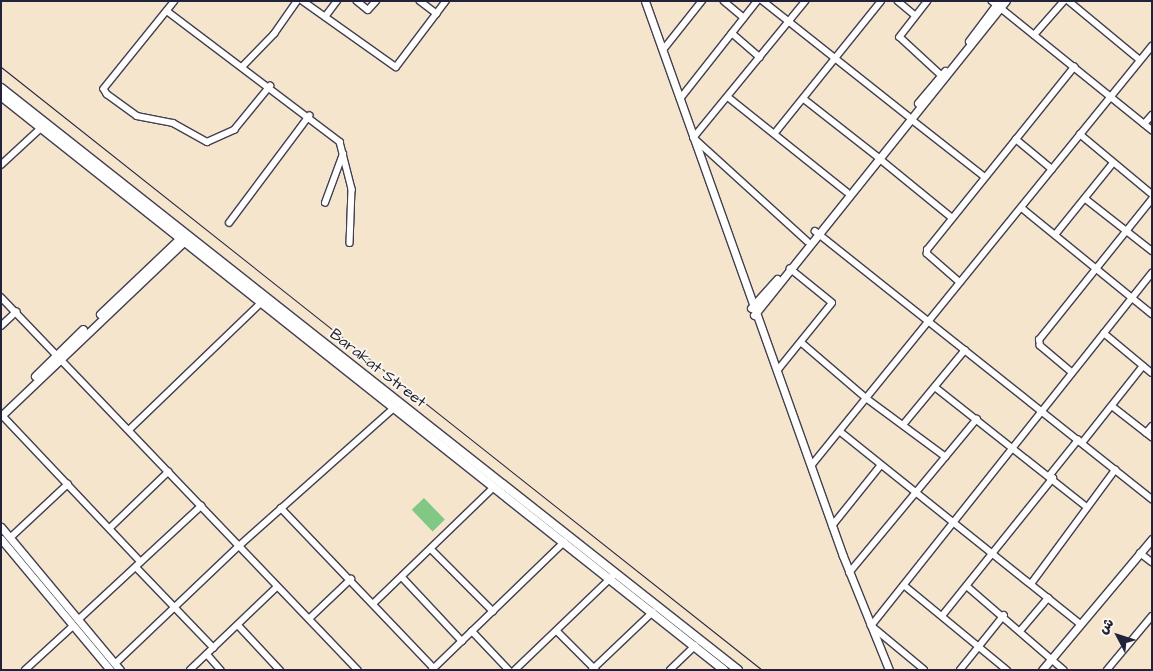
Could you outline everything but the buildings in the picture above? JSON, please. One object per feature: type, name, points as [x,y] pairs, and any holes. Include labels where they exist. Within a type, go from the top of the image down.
[{"type":"main road","name":"Barakat Street","points":[[1,88],[185,237],[613,576],[738,670]]},
{"type":"main road","name":"Barakat Street","points":[[1,96],[185,237],[261,303],[493,488],[564,542],[613,576],[653,612],[724,670]]},
{"type":"street","points":[[175,1],[104,89],[107,94],[137,116],[173,123],[207,142],[229,135],[270,86]]},
{"type":"street","points":[[243,66],[274,34],[297,1]]},
{"type":"street","points":[[303,1],[396,68],[446,1]]},
{"type":"street","points":[[325,17],[337,1]]},
{"type":"street","points":[[357,1],[368,10],[376,1]]},
{"type":"street","points":[[420,1],[436,14]]},
{"type":"street","points":[[643,1],[694,138],[753,311],[777,371],[849,573],[871,626],[885,670]]},
{"type":"street","points":[[643,1],[846,576],[889,670]]},
{"type":"street","points":[[662,50],[702,1]]},
{"type":"street","points":[[724,1],[744,18]]},
{"type":"street","points":[[680,99],[757,1]]},
{"type":"street","points":[[763,1],[835,60],[985,177]]},
{"type":"street","points":[[694,138],[806,1]]},
{"type":"street","points":[[775,133],[881,1]]},
{"type":"street","points":[[898,1],[916,16]]},
{"type":"street","points":[[928,1],[900,37],[941,75]]},
{"type":"street","points":[[910,118],[997,4],[1006,1]]},
{"type":"street","points":[[1034,35],[1064,1]]},
{"type":"street","points":[[1068,1],[1140,60]]},
{"type":"street","points":[[753,311],[807,241],[817,232],[910,118],[997,4]]},
{"type":"street","points":[[997,4],[1152,130]]},
{"type":"street","points":[[167,11],[336,137],[344,152],[352,189],[350,243]]},
{"type":"street","points":[[732,33],[760,57]]},
{"type":"street","points":[[811,466],[842,432],[866,398],[1152,46]]},
{"type":"street","points":[[960,282],[926,252],[951,217],[1074,68]]},
{"type":"street","points":[[728,97],[847,192]]},
{"type":"street","points":[[804,99],[951,217]]},
{"type":"street","points":[[1144,124],[1152,115]]},
{"type":"street","points":[[229,223],[309,116]]},
{"type":"street","points":[[1,166],[42,127]]},
{"type":"street","points":[[1080,134],[1152,194]]},
{"type":"street","points":[[694,138],[807,241]]},
{"type":"street","points":[[1016,139],[1052,170]]},
{"type":"street","points":[[325,203],[344,152]]},
{"type":"street","points":[[753,311],[790,269],[847,192],[878,157]]},
{"type":"street","points":[[1055,235],[1087,200],[1114,164]]},
{"type":"street","points":[[1072,373],[1038,343],[1152,199]]},
{"type":"street","points":[[1087,200],[1152,251]]},
{"type":"street","points":[[1022,208],[1152,314]]},
{"type":"street","points":[[817,232],[1152,499]]},
{"type":"street","points":[[142,562],[2,413],[59,356],[185,237]]},
{"type":"street","points":[[777,371],[832,303],[790,269]]},
{"type":"street","points":[[871,626],[1152,273]]},
{"type":"street","points":[[1,297],[355,669]]},
{"type":"street","points":[[129,430],[261,303]]},
{"type":"street","points":[[1,326],[16,312]]},
{"type":"street","points":[[1104,333],[1152,374]]},
{"type":"street","points":[[801,342],[866,398],[946,457]]},
{"type":"street","points":[[904,425],[965,350]]},
{"type":"street","points":[[942,616],[993,554],[1051,477],[1112,406],[1143,366]]},
{"type":"street","points":[[935,387],[1014,447],[1088,507]]},
{"type":"street","points":[[1112,406],[1149,435],[1152,426]]},
{"type":"street","points":[[1,539],[115,668],[239,546],[394,408]]},
{"type":"street","points":[[849,573],[917,494],[977,419]]},
{"type":"street","points":[[842,432],[1080,624]]},
{"type":"street","points":[[832,526],[881,465]]},
{"type":"street","points":[[1031,584],[1115,470]]},
{"type":"street","points":[[110,528],[168,472]]},
{"type":"street","points":[[10,538],[68,484]]},
{"type":"street","points":[[374,603],[493,488]]},
{"type":"street","points":[[25,670],[201,506]]},
{"type":"street","points":[[281,508],[374,603],[433,669],[564,542]]},
{"type":"street","points":[[1,527],[75,623]]},
{"type":"street","points":[[1042,670],[1152,539]]},
{"type":"street","points":[[431,549],[493,611]]},
{"type":"street","points":[[1140,553],[1152,562]]},
{"type":"street","points":[[136,567],[214,648]]},
{"type":"street","points":[[515,670],[613,576]]},
{"type":"street","points":[[402,578],[462,641]]},
{"type":"street","points":[[309,619],[351,579]]},
{"type":"street","points":[[904,585],[1007,670]]},
{"type":"street","points":[[967,586],[1004,615],[1064,670]]},
{"type":"street","points":[[190,670],[278,587]]},
{"type":"street","points":[[1021,630],[1048,598]]},
{"type":"street","points":[[557,631],[594,669],[653,612]]},
{"type":"street","points":[[960,670],[1004,615]]},
{"type":"street","points":[[1107,670],[1152,616]]},
{"type":"street","points":[[238,625],[277,669]]},
{"type":"street","points":[[871,626],[924,670]]},
{"type":"street","points":[[472,631],[509,670]]},
{"type":"street","points":[[670,670],[695,646]]},
{"type":"street","points":[[207,654],[221,670]]},
{"type":"green space","points":[[424,498],[445,520],[433,531],[412,510]]},
{"type":"railway","points":[[1,67],[762,670]]}]
